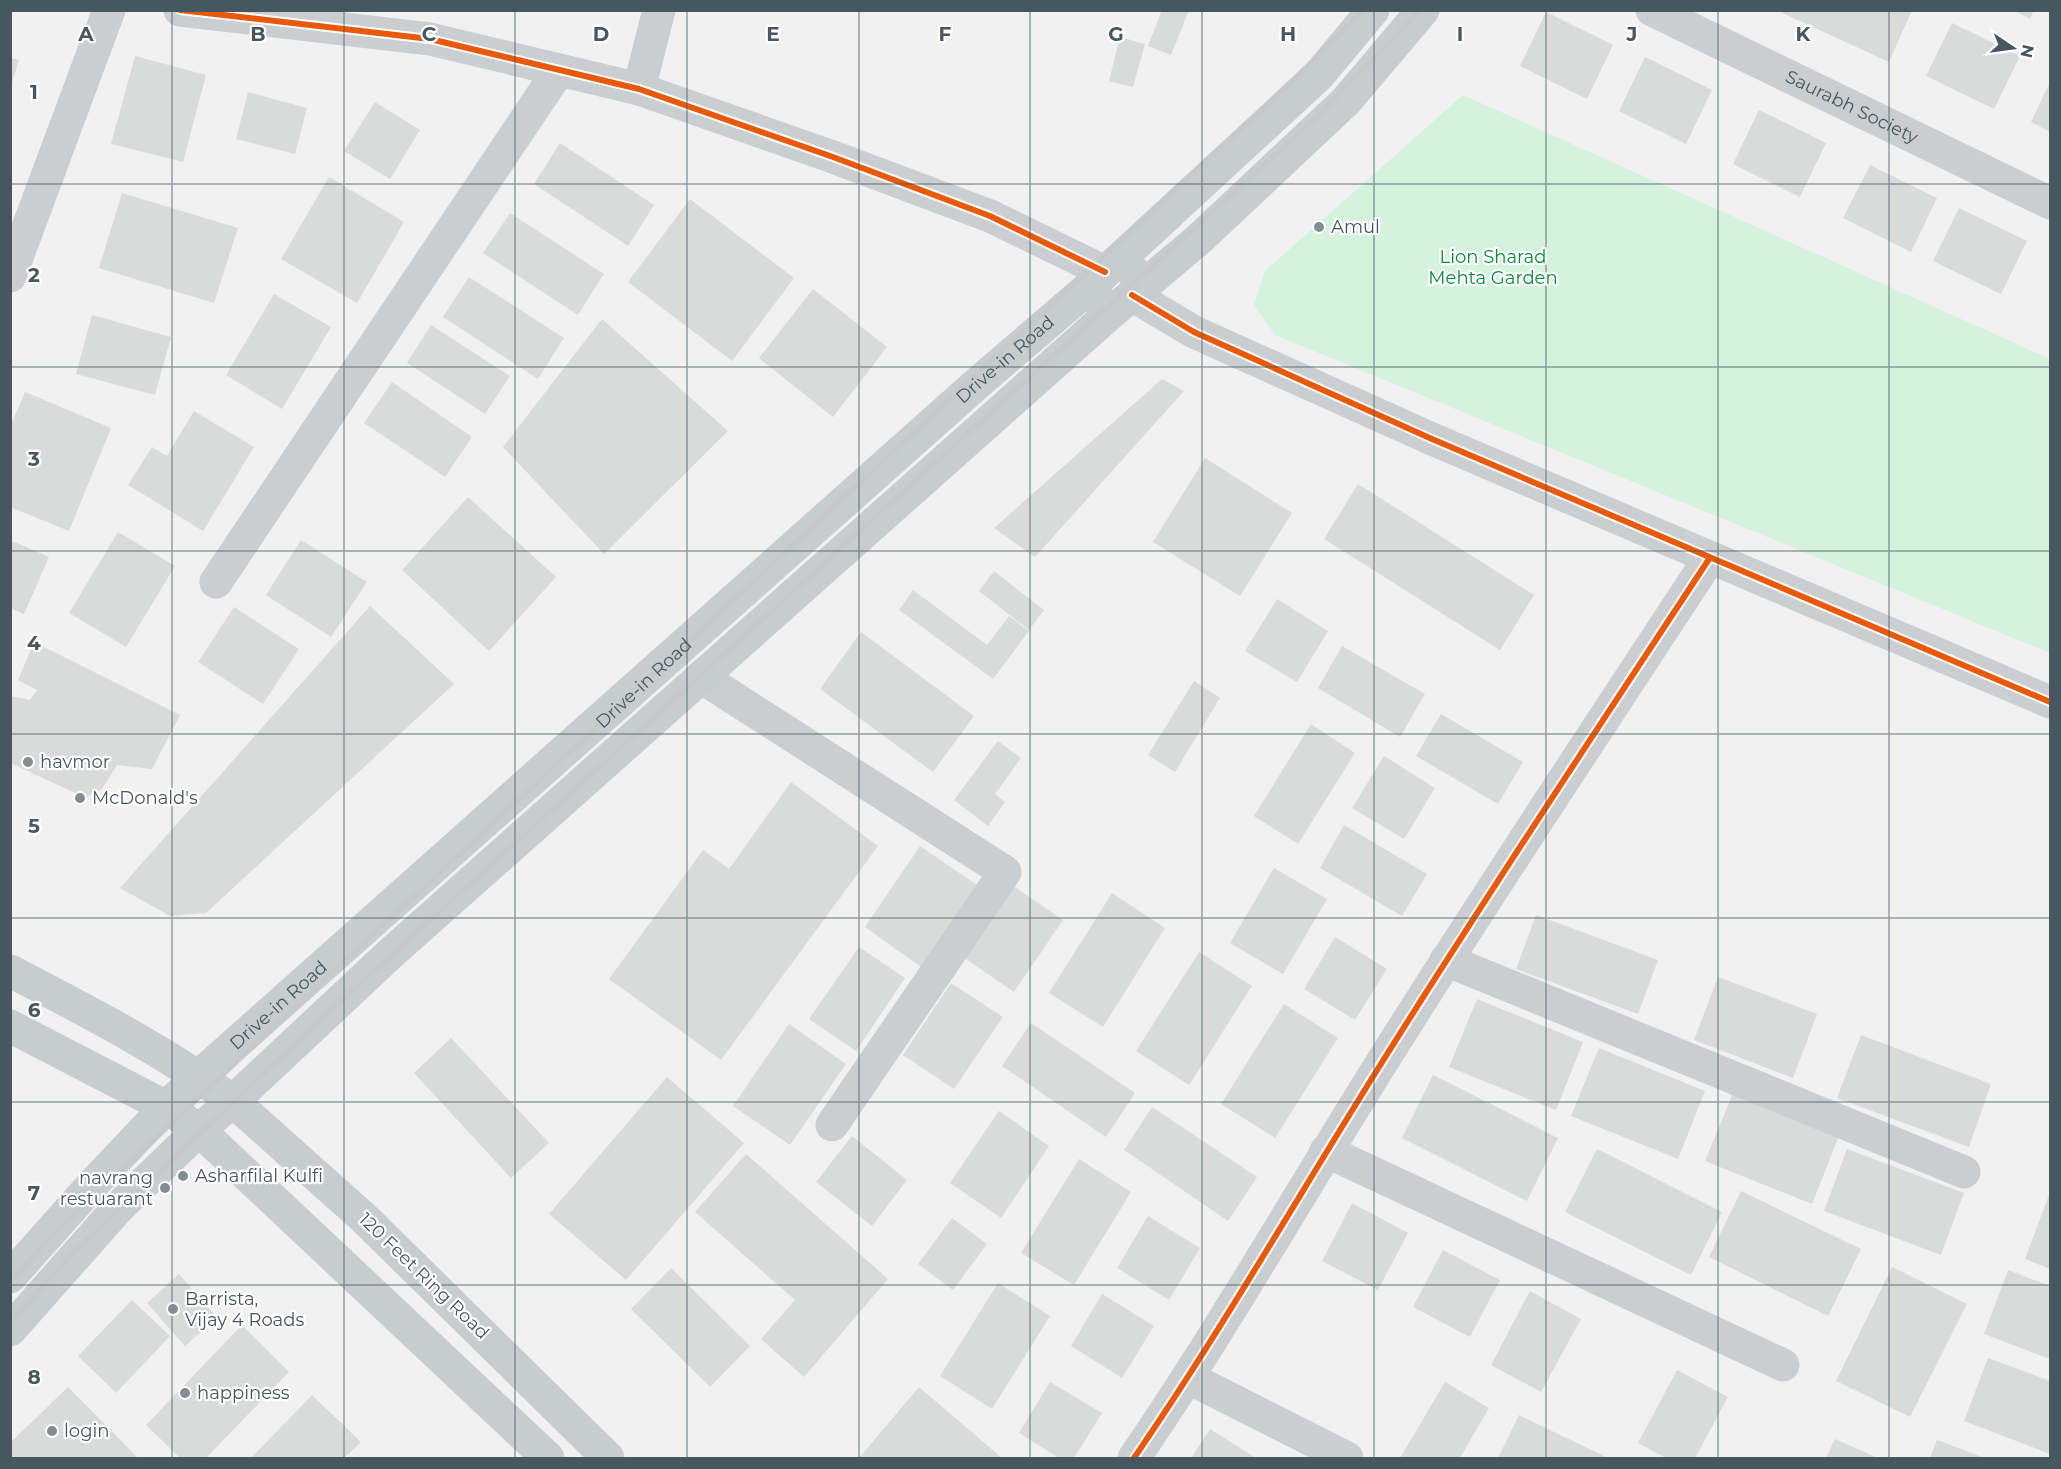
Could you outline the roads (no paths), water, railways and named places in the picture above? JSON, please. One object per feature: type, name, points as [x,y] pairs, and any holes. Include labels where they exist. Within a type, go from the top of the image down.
[{"type":"main road","name":"Drive-in Road","points":[[166,1107],[962,397],[1104,274],[1319,75],[1374,10]]},
{"type":"main road","points":[[10,1330],[119,1207],[198,1130],[390,954],[701,677],[1131,296],[1198,240],[1346,101],[1423,10]]},
{"type":"main road","points":[[1104,274],[1131,296]]},
{"type":"main road","points":[[1104,274],[1131,296]]},
{"type":"main road","points":[[10,971],[138,1040],[199,1076]]},
{"type":"main road","points":[[10,1026],[166,1107],[198,1130],[548,1458]]},
{"type":"main road","name":"120 Feet Ring Road","points":[[199,1076],[232,1101],[365,1219],[608,1458]]},
{"type":"main road","points":[[10,1277],[166,1107]]},
{"type":"street","points":[[10,276],[109,10]]},
{"type":"street","points":[[180,10],[430,39],[639,89],[833,157],[990,216],[1104,274]]},
{"type":"street","points":[[639,89],[659,10]]},
{"type":"street","name":"Saurabh Society","points":[[1652,10],[2050,203]]},
{"type":"street","points":[[216,582],[559,70]]},
{"type":"street","points":[[1131,296],[1194,332],[1431,439],[2050,702]]},
{"type":"street","points":[[1134,1458],[1189,1378],[1326,1151],[1446,960],[1709,559]]},
{"type":"street","points":[[701,677],[1005,872],[832,1125]]},
{"type":"street","points":[[1446,960],[1964,1172]]},
{"type":"street","points":[[1326,1151],[1783,1365]]},
{"type":"street","points":[[1189,1378],[1347,1458]]},
{"type":"railway","points":[[10,1282],[53,1235],[323,981],[1283,90],[1364,10]]},
{"type":"railway","points":[[10,1323],[74,1252],[341,1001],[1316,118],[1420,10]]},
{"type":"place","name":"Amul","points":[[1319,227]]},
{"type":"place","name":"havmor","points":[[28,762]]},
{"type":"place","name":"McDonald's","points":[[80,798]]},
{"type":"place","name":"Asharfilal Kulfi","points":[[183,1176]]},
{"type":"place","name":"navrang restuarant","points":[[165,1188]]},
{"type":"place","name":"Barrista, Vijay 4 Roads","points":[[173,1309]]},
{"type":"place","name":"happiness","points":[[185,1393]]},
{"type":"place","name":"login","points":[[52,1431]]},
{"type":"park label","name":"Lion Sharad Mehta Garden","points":[[1493,267]]}]
